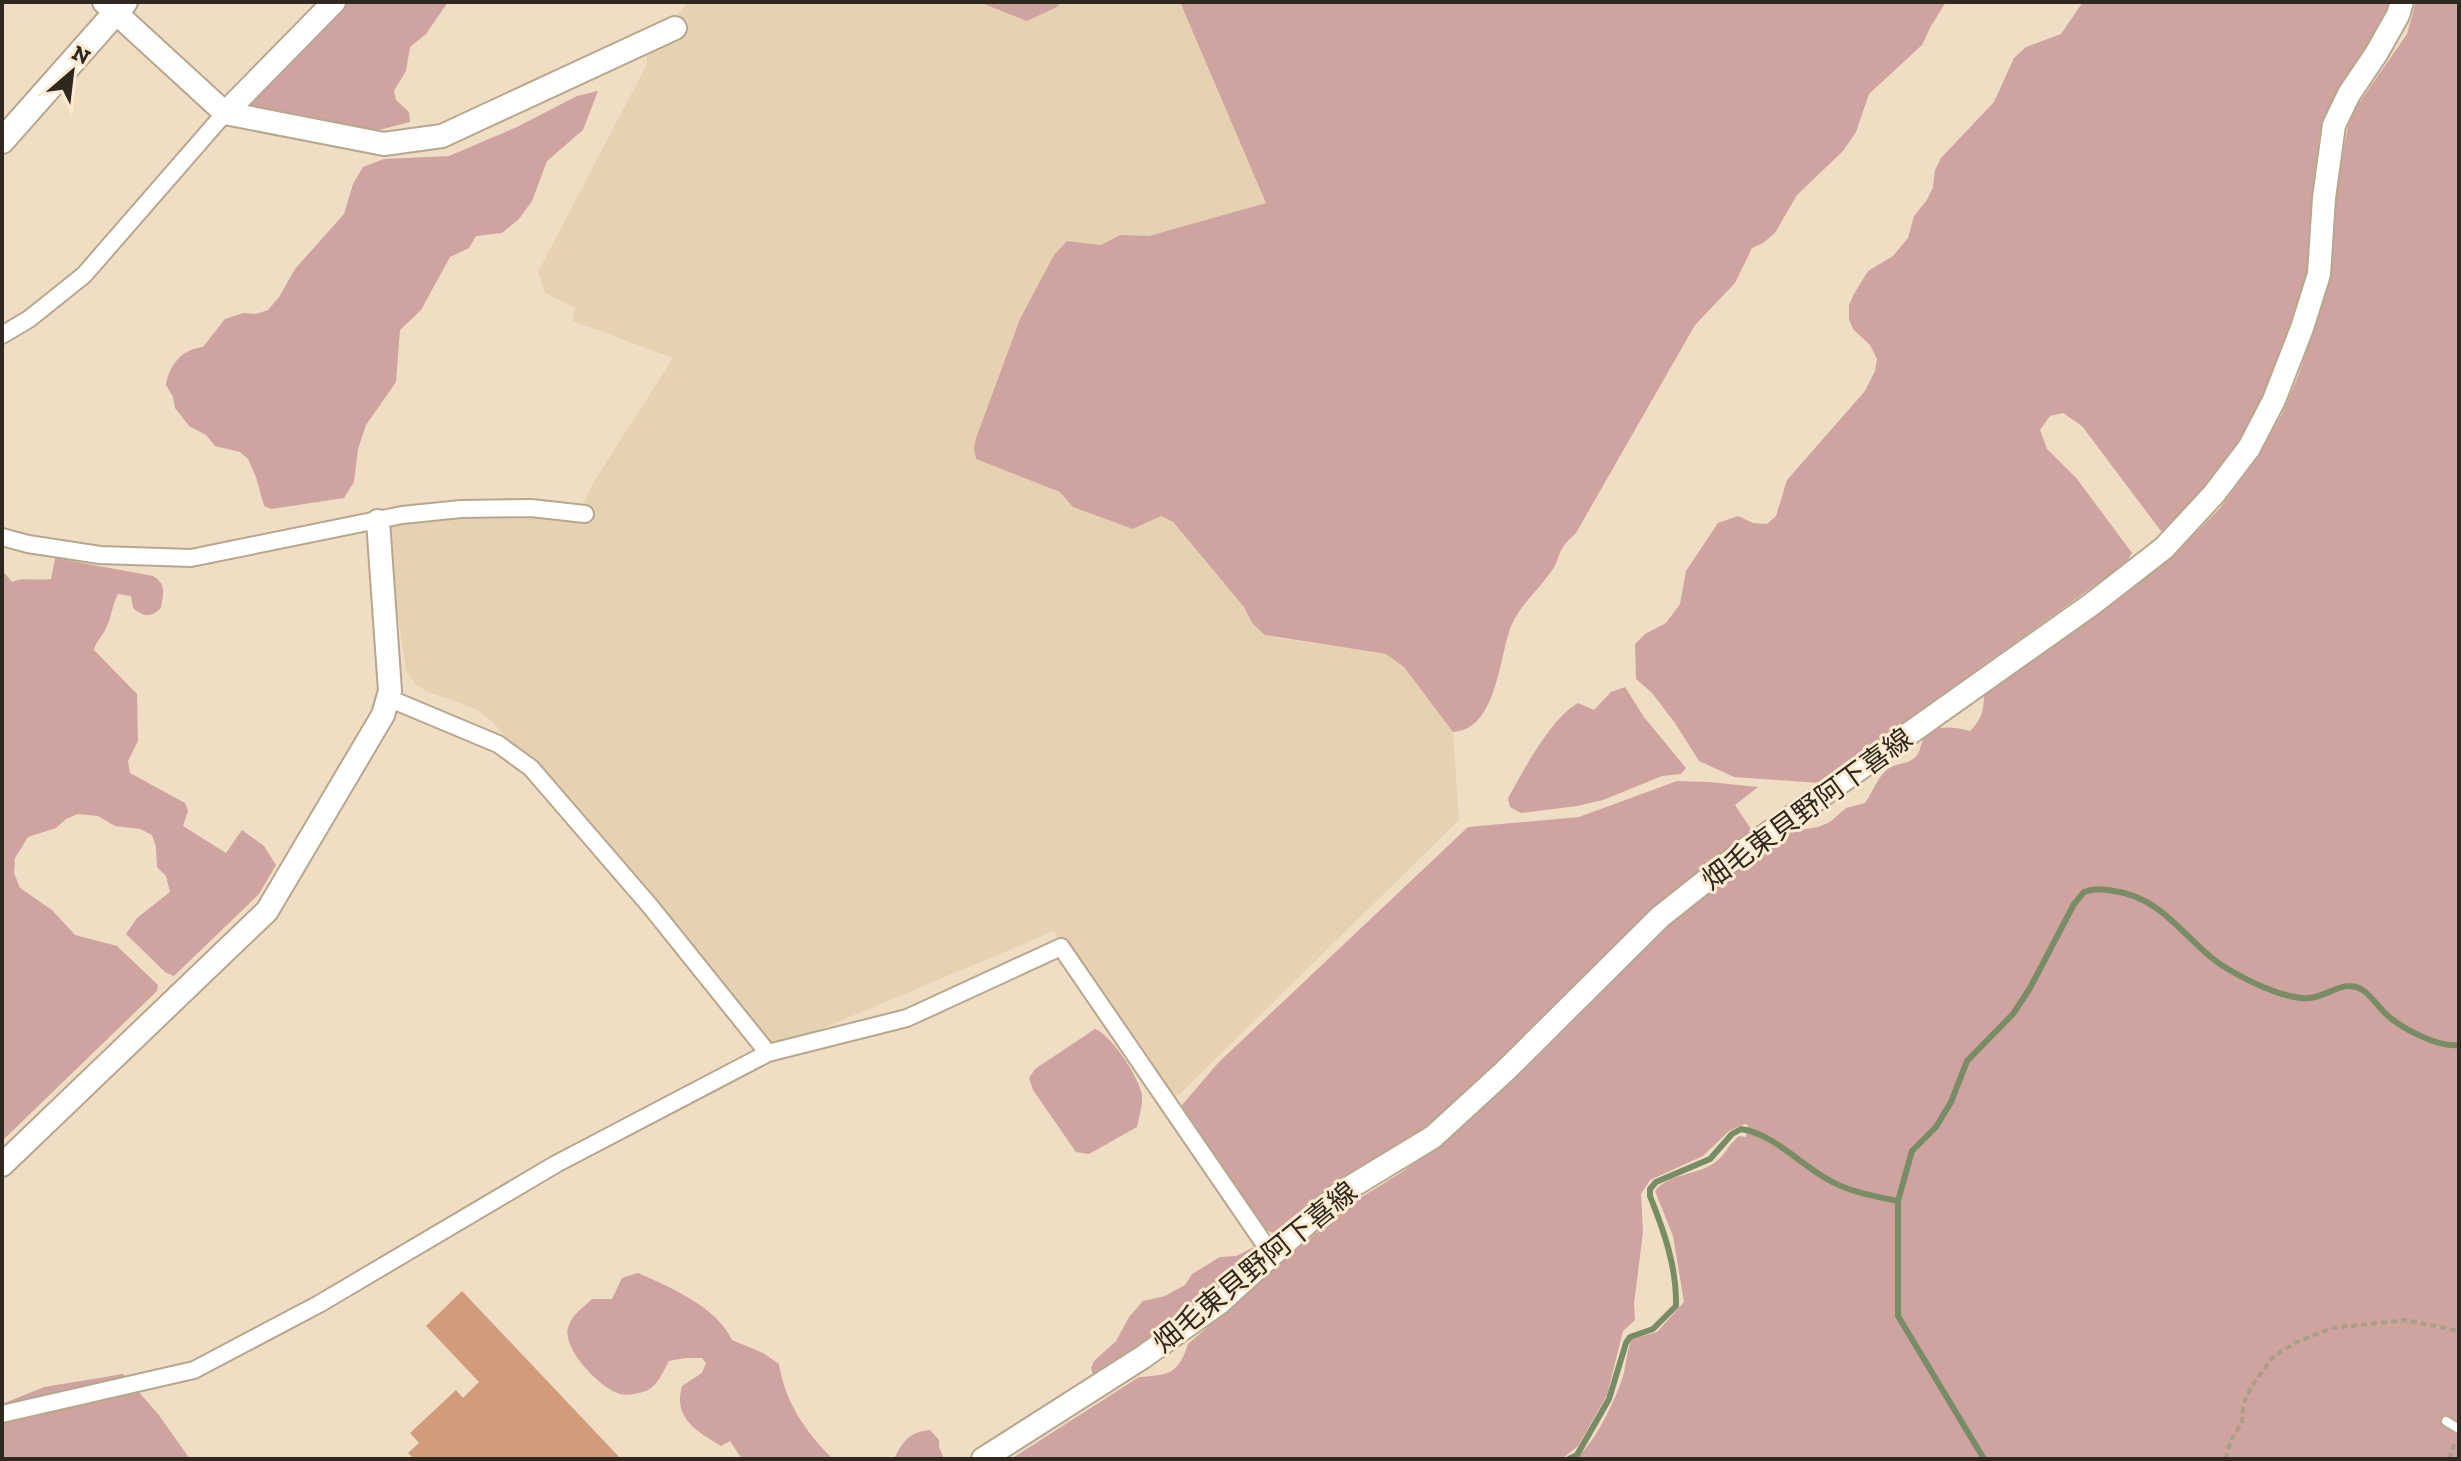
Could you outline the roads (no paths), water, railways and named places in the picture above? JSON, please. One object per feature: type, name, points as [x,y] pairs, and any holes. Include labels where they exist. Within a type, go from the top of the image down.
[{"type":"main road","points":[[225,113],[334,2]]},
{"type":"main road","name":"畑毛東貝野阿下喜線","points":[[983,1459],[1219,1303],[1339,1194],[1433,1137],[1505,1071],[1660,917],[1742,852],[2092,604],[2164,548],[2214,494],[2249,448],[2274,400],[2319,274],[2324,198],[2334,125],[2349,94],[2398,15],[2402,2]]},
{"type":"main road","points":[[2,141],[114,5],[225,113],[384,144],[442,136],[470,125],[675,28]]},
{"type":"main road","points":[[2,1165],[267,911],[383,715],[388,698],[378,521]]},
{"type":"street","points":[[2,335],[29,319],[84,275],[225,113]]},
{"type":"street","points":[[2,537],[100,555],[191,558],[402,515],[461,509],[531,508],[585,514]]},
{"type":"street","points":[[388,698],[498,744],[531,768],[650,906],[768,1053]]},
{"type":"street","points":[[2,1414],[194,1370],[319,1304],[556,1164],[768,1053],[907,1018],[1061,947],[1272,1255]]},
{"type":"lane","points":[[2446,1421],[2459,1430]]},
{"type":"waterway","points":[[1569,1459],[1577,1455],[1609,1399],[1630,1337],[1653,1329],[1676,1306],[1672,1264],[1650,1196],[1650,1189],[1656,1182],[1710,1159],[1732,1134],[1741,1129],[1775,1143],[1835,1183],[1861,1193],[1898,1201],[1912,1151],[1936,1127],[1951,1102],[1967,1061],[2013,1014],[2074,904],[2084,892],[2110,890],[2148,903],[2213,959],[2267,989],[2309,998],[2354,986],[2364,991],[2408,1030],[2440,1043],[2459,1045]]},
{"type":"waterway","points":[[1898,1201],[1898,1316],[1984,1459]]}]
